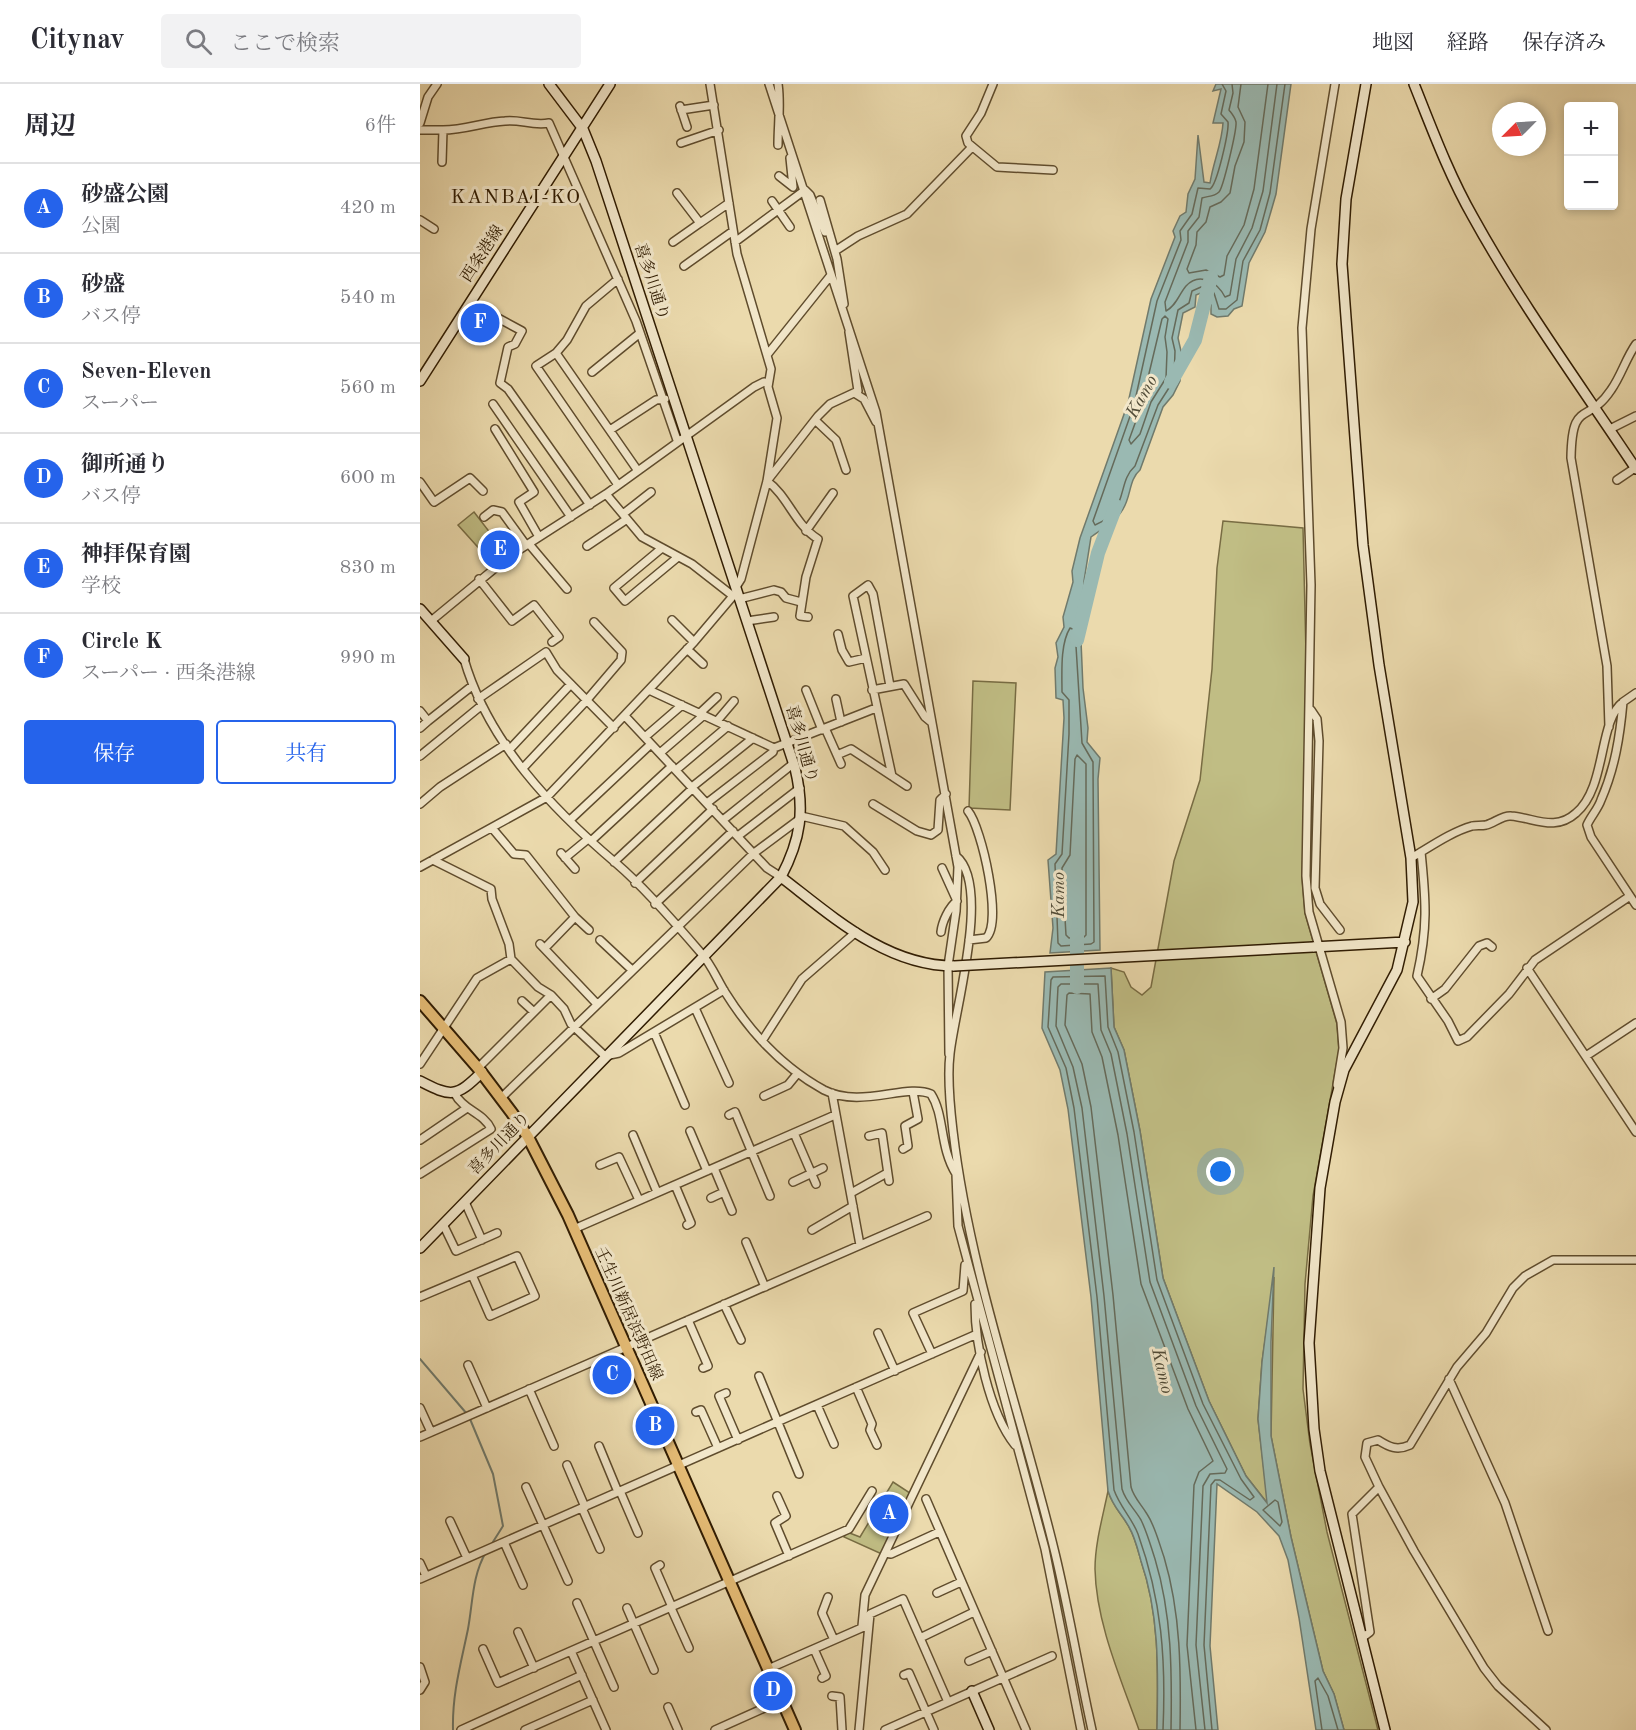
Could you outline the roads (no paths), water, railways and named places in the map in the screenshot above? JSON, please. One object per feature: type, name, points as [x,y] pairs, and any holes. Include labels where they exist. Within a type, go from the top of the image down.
[{"type":"main road","name":"壬生川新居浜野田線","points":[[420,1001],[480,1070],[528,1137],[574,1229],[795,1730]]},
{"type":"street","points":[[420,123],[428,97],[437,84]]},
{"type":"street","name":"喜多川通り","points":[[420,1248],[781,877],[790,859],[801,817],[800,788],[794,763],[736,594],[596,161],[583,129],[549,84]]},
{"type":"street","name":"西条港線","points":[[420,381],[610,84]]},
{"type":"street","points":[[420,867],[548,797],[736,594],[767,481],[777,418],[768,383],[772,374],[748,296],[735,242],[710,84]]},
{"type":"street","points":[[769,84],[805,190],[830,276],[847,320],[879,426],[956,856],[957,901],[951,966],[950,1054],[952,1119],[957,1173],[977,1270],[1055,1553],[1092,1730]]},
{"type":"street","points":[[778,84],[778,145]]},
{"type":"street","points":[[993,84],[981,113],[966,136],[972,147],[997,167],[1053,170]]},
{"type":"street","points":[[1335,84],[1311,229],[1302,328],[1311,585],[1311,710],[1306,876],[1309,912],[1341,1022],[1343,1048],[1320,1188],[1314,1245],[1309,1343],[1310,1377],[1320,1471],[1385,1730]]},
{"type":"street","points":[[1336,1094],[1351,1054],[1397,970],[1413,902],[1411,858],[1362,545],[1342,264],[1346,199],[1366,84]]},
{"type":"street","points":[[1414,84],[1447,166],[1472,216],[1500,263],[1635,467],[1617,480]]},
{"type":"street","points":[[687,127],[681,108],[714,105]]},
{"type":"street","points":[[420,130],[460,130],[505,121],[534,126],[549,123],[618,279],[677,440]]},
{"type":"street","points":[[442,162],[443,130]]},
{"type":"street","points":[[681,142],[719,130]]},
{"type":"street","points":[[835,251],[858,236],[907,214],[972,147]]},
{"type":"street","points":[[779,176],[793,187],[792,153]]},
{"type":"street","points":[[767,355],[833,273],[835,251],[810,195],[805,190]]},
{"type":"street","points":[[735,242],[805,190]]},
{"type":"street","points":[[677,194],[700,223]]},
{"type":"street","points":[[820,200],[835,251],[858,387],[856,394]]},
{"type":"street","points":[[772,201],[790,227]]},
{"type":"street","points":[[673,242],[729,203]]},
{"type":"street","points":[[420,220],[434,229]]},
{"type":"street","points":[[684,266],[733,231]]},
{"type":"street","points":[[618,279],[586,306],[567,340],[556,353],[536,366],[618,485]]},
{"type":"street","points":[[470,303],[522,331],[515,344],[508,347],[500,383],[508,390],[590,505]]},
{"type":"street","points":[[592,372],[639,333]]},
{"type":"street","points":[[1609,727],[1606,666],[1571,458],[1572,433],[1576,417],[1595,406],[1612,389],[1636,344]]},
{"type":"street","points":[[556,353],[638,471]]},
{"type":"street","points":[[431,621],[479,579],[527,544],[606,494],[677,440],[754,387],[764,382],[768,383]]},
{"type":"street","points":[[767,481],[830,404],[856,394]]},
{"type":"street","points":[[856,394],[864,399],[879,426]]},
{"type":"street","points":[[610,430],[656,400],[673,396]]},
{"type":"street","points":[[493,404],[571,517]]},
{"type":"street","points":[[1610,429],[1636,416]]},
{"type":"street","points":[[815,420],[836,440],[846,470]]},
{"type":"street","points":[[495,429],[534,492],[519,502],[539,537]]},
{"type":"street","points":[[420,482],[434,502],[470,478],[483,490]]},
{"type":"street","points":[[767,481],[806,531],[818,539],[801,602],[800,616],[808,617]]},
{"type":"street","points":[[587,546],[651,492]]},
{"type":"street","points":[[806,531],[833,493]]},
{"type":"street","points":[[606,494],[642,537],[692,564],[736,594],[774,590],[781,592],[786,598],[801,602]]},
{"type":"street","points":[[484,517],[493,510],[502,512],[567,589]]},
{"type":"street","points":[[662,548],[614,588],[626,601],[678,557]]},
{"type":"street","points":[[479,579],[512,621],[532,603],[559,637],[552,642]]},
{"type":"street","points":[[890,686],[873,594],[868,585],[853,596],[892,776]]},
{"type":"street","points":[[420,609],[464,659],[472,686],[480,702],[523,768],[570,820],[635,883],[703,955],[724,990],[762,1041],[797,1074],[832,1093],[871,1097],[914,1092],[928,1093],[934,1099],[944,1148],[957,1173],[956,1211],[966,1263],[1045,1549],[1081,1730]]},
{"type":"street","points":[[747,621],[774,617]]},
{"type":"street","points":[[672,620],[694,642]]},
{"type":"street","points":[[523,768],[586,702],[622,656],[619,648],[594,622]]},
{"type":"street","points":[[838,633],[842,650],[849,662],[866,658]]},
{"type":"street","points":[[687,649],[703,664]]},
{"type":"street","points":[[420,756],[480,702],[546,652],[570,685],[614,728]]},
{"type":"street","points":[[872,690],[903,684],[925,717],[931,722]]},
{"type":"street","points":[[420,804],[440,787],[508,747],[570,685]]},
{"type":"street","points":[[420,728],[472,686]]},
{"type":"street","points":[[649,690],[774,748],[876,708]]},
{"type":"street","points":[[806,690],[841,764]]},
{"type":"street","points":[[1411,858],[1454,834],[1507,816],[1545,824],[1568,820],[1584,805],[1590,795],[1605,750],[1609,727],[1618,705],[1636,693]]},
{"type":"street","points":[[660,753],[717,697]]},
{"type":"street","points":[[836,699],[841,722]]},
{"type":"street","points":[[717,721],[734,701]]},
{"type":"street","points":[[1623,702],[1617,750],[1611,775],[1598,808],[1587,825],[1591,837],[1636,905]]},
{"type":"street","points":[[645,737],[682,705]]},
{"type":"street","points":[[1311,710],[1317,719],[1319,741],[1315,888],[1320,903],[1340,930]]},
{"type":"street","points":[[420,711],[429,721]]},
{"type":"street","points":[[625,716],[735,834],[781,877],[856,932],[910,962],[951,966],[1405,942]]},
{"type":"street","points":[[575,869],[563,856],[590,840],[674,768],[728,726]]},
{"type":"street","points":[[614,862],[692,788],[753,738]]},
{"type":"street","points":[[570,820],[651,744]]},
{"type":"street","points":[[635,883],[710,806],[773,752],[774,748]]},
{"type":"street","points":[[837,755],[851,749],[907,786]]},
{"type":"street","points":[[723,820],[794,763]]},
{"type":"street","points":[[655,904],[735,834],[800,788]]},
{"type":"street","points":[[873,804],[917,831],[931,835],[938,830],[940,800],[946,795]]},
{"type":"street","points":[[968,811],[976,825],[987,862],[991,888],[991,929],[986,938],[969,940]]},
{"type":"street","points":[[501,1098],[754,853],[801,817],[844,826],[873,852],[885,870]]},
{"type":"street","points":[[492,828],[514,854],[526,855],[589,930]]},
{"type":"street","points":[[1421,852],[1427,911],[1424,947],[1417,976],[1448,1021],[1456,1040],[1461,1040],[1509,994],[1527,968],[1630,896]]},
{"type":"street","points":[[950,1054],[969,940],[969,878],[961,860],[956,856]]},
{"type":"street","points":[[433,860],[491,889],[492,899],[509,944],[511,959],[538,987],[551,995],[564,1009],[573,1027],[605,1056],[619,1053],[724,990]]},
{"type":"street","points":[[942,868],[957,901]]},
{"type":"street","points":[[941,932],[942,922],[952,904],[957,901]]},
{"type":"street","points":[[575,916],[542,946],[597,1004]]},
{"type":"street","points":[[762,1041],[802,979],[856,932]]},
{"type":"street","points":[[600,940],[632,970]]},
{"type":"street","points":[[1431,999],[1445,989],[1479,946],[1487,943],[1492,947]]},
{"type":"street","points":[[420,1064],[477,978],[511,959]]},
{"type":"street","points":[[1527,968],[1636,1132]]},
{"type":"street","points":[[420,1081],[448,1094],[455,1094],[551,995]]},
{"type":"street","points":[[522,1001],[534,1012]]},
{"type":"street","points":[[695,1008],[729,1083]]},
{"type":"street","points":[[1586,1056],[1636,1023]]},
{"type":"street","points":[[654,1032],[686,1105]]},
{"type":"street","points":[[764,1096],[788,1085],[797,1074]]},
{"type":"street","points":[[903,1149],[908,1146],[905,1126],[918,1119],[914,1092]]},
{"type":"street","points":[[832,1093],[860,1245]]},
{"type":"street","points":[[420,1174],[490,1132],[488,1122],[460,1103],[455,1094]]},
{"type":"street","points":[[420,1140],[467,1108]]},
{"type":"street","points":[[729,1115],[735,1112],[770,1196]]},
{"type":"street","points":[[574,1229],[835,1116]]},
{"type":"street","points":[[690,1131],[732,1211]]},
{"type":"street","points":[[794,1133],[816,1184]]},
{"type":"street","points":[[869,1136],[882,1133],[889,1181]]},
{"type":"street","points":[[633,1135],[657,1192]]},
{"type":"street","points":[[600,1165],[619,1157],[639,1200]]},
{"type":"street","points":[[793,1182],[823,1168]]},
{"type":"street","points":[[851,1193],[887,1173]]},
{"type":"street","points":[[675,1185],[691,1223],[687,1225]]},
{"type":"street","points":[[711,1198],[724,1192]]},
{"type":"street","points":[[465,1202],[482,1240]]},
{"type":"street","points":[[812,1230],[853,1206]]},
{"type":"street","points":[[420,1437],[927,1216]]},
{"type":"street","points":[[443,1224],[456,1251],[497,1233]]},
{"type":"street","points":[[746,1242],[765,1287]]},
{"type":"street","points":[[420,1296],[517,1256],[535,1296],[490,1316],[472,1275]]},
{"type":"street","points":[[1546,1730],[1505,1693],[1484,1668],[1379,1487],[1365,1457],[1367,1443],[1378,1440],[1395,1449],[1402,1449],[1410,1445],[1449,1379],[1486,1332],[1513,1288],[1533,1270],[1553,1260],[1602,1262],[1636,1260]]},
{"type":"street","points":[[932,1354],[913,1313],[963,1291],[966,1263]]},
{"type":"street","points":[[976,1299],[977,1334],[981,1352],[1001,1423],[1017,1446]]},
{"type":"street","points":[[724,1304],[741,1340]]},
{"type":"street","points":[[688,1320],[708,1366],[703,1368]]},
{"type":"street","points":[[878,1333],[895,1371]]},
{"type":"street","points":[[420,1563],[423,1578],[977,1334]]},
{"type":"street","points":[[859,1730],[865,1595],[887,1554],[981,1352]]},
{"type":"street","points":[[468,1365],[487,1408]]},
{"type":"street","points":[[759,1376],[798,1474]]},
{"type":"street","points":[[1449,1379],[1506,1503],[1548,1631]]},
{"type":"street","points":[[856,1388],[872,1424],[870,1430],[877,1445]]},
{"type":"street","points":[[529,1389],[554,1446]]},
{"type":"street","points":[[726,1393],[719,1396],[738,1440]]},
{"type":"street","points":[[817,1405],[834,1444]]},
{"type":"street","points":[[420,1407],[431,1432]]},
{"type":"street","points":[[696,1412],[701,1410],[718,1448]]},
{"type":"street","points":[[599,1446],[638,1533]]},
{"type":"street","points":[[567,1465],[600,1550]]},
{"type":"street","points":[[526,1487],[568,1581]]},
{"type":"street","points":[[1362,1638],[1370,1632],[1352,1514],[1379,1487]]},
{"type":"street","points":[[483,1649],[498,1683],[849,1529],[872,1491]]},
{"type":"street","points":[[777,1496],[786,1516],[775,1523],[789,1556]]},
{"type":"street","points":[[926,1499],[1026,1730]]},
{"type":"street","points":[[450,1521],[467,1558]]},
{"type":"street","points":[[887,1554],[939,1532]]},
{"type":"street","points":[[504,1542],[523,1585]]},
{"type":"street","points":[[660,1565],[655,1568],[689,1648]]},
{"type":"street","points":[[937,1593],[962,1582]]},
{"type":"street","points":[[828,1598],[822,1613],[834,1640]]},
{"type":"street","points":[[768,1669],[865,1626],[870,1614],[903,1599],[948,1702]]},
{"type":"street","points":[[577,1603],[615,1687]]},
{"type":"street","points":[[627,1608],[654,1670]]},
{"type":"street","points":[[920,1638],[974,1612]]},
{"type":"street","points":[[518,1632],[534,1668]]},
{"type":"street","points":[[814,1649],[826,1676],[822,1678]]},
{"type":"street","points":[[571,1651],[606,1730]]},
{"type":"street","points":[[969,1661],[992,1651]]},
{"type":"street","points":[[885,1730],[1052,1656]]},
{"type":"street","points":[[420,1667],[425,1682],[420,1690]]},
{"type":"street","points":[[904,1675],[909,1673],[934,1730]]},
{"type":"street","points":[[460,1730],[582,1675]]},
{"type":"street","points":[[972,1691],[989,1730]]},
{"type":"street","points":[[832,1696],[840,1697],[842,1730]]},
{"type":"street","points":[[525,1730],[592,1700]]},
{"type":"street","points":[[715,1730],[782,1700]]},
{"type":"street","points":[[668,1707],[678,1730]]},
{"type":"water","points":[[1216,84],[1291,84],[1276,194],[1265,232],[1249,263],[1242,306],[1234,309],[1228,316],[1217,317],[1211,314],[1211,305],[1208,305],[1210,297],[1203,292],[1196,295],[1195,307],[1183,313],[1178,338],[1181,351],[1180,381],[1173,395],[1163,407],[1123,509],[1113,521],[1091,537],[1084,581],[1081,641],[1088,728],[1087,742],[1100,758],[1098,779],[1100,950],[1050,953],[1053,928],[1048,860],[1056,854],[1064,718],[1063,700],[1056,698],[1055,668],[1058,657],[1056,643],[1064,627],[1063,617],[1073,582],[1072,571],[1080,538],[1128,403],[1151,299],[1175,237],[1173,231],[1180,216],[1186,212],[1188,194],[1195,179],[1198,135],[1204,182],[1210,183],[1223,123],[1213,123],[1221,89],[1213,91]]},
{"type":"water","points":[[1111,968],[1114,1027],[1124,1050],[1140,1131],[1163,1278],[1209,1401],[1246,1476],[1267,1503],[1258,1419],[1262,1362],[1274,1267],[1271,1436],[1291,1537],[1323,1671],[1334,1694],[1344,1730],[1316,1730],[1288,1560],[1279,1536],[1257,1512],[1217,1484],[1210,1646],[1218,1730],[1157,1730],[1158,1687],[1152,1603],[1133,1535],[1108,1491],[1091,1297],[1068,1109],[1060,1070],[1042,1028],[1045,972]]},
{"type":"waterway","name":"Kamo","points":[[1171,382],[1195,340],[1211,277]]},
{"type":"waterway","name":"Kamo","points":[[1077,640],[1098,553],[1116,506]]},
{"type":"waterway","name":"Kamo","points":[[1077,935],[1077,987]]},
{"type":"waterway","points":[[420,1359],[467,1414]]},
{"type":"waterway","points":[[470,1419],[493,1474],[503,1526],[491,1545]]},
{"type":"waterway","points":[[453,1730],[455,1691],[478,1570],[486,1552]]},
{"type":"place","name":"Circle K","points":[[480,323]]},
{"type":"place","name":"神拝保育園","points":[[500,550]]},
{"type":"place","name":"Seven-Eleven","points":[[612,1375]]},
{"type":"place","name":"砂盛","points":[[655,1426]]},
{"type":"place","name":"砂盛公園","points":[[889,1514]]},
{"type":"place","name":"御所通り","points":[[773,1691]]},
{"type":"district","name":"KANBAI-KO","points":[[516,198]]}]
